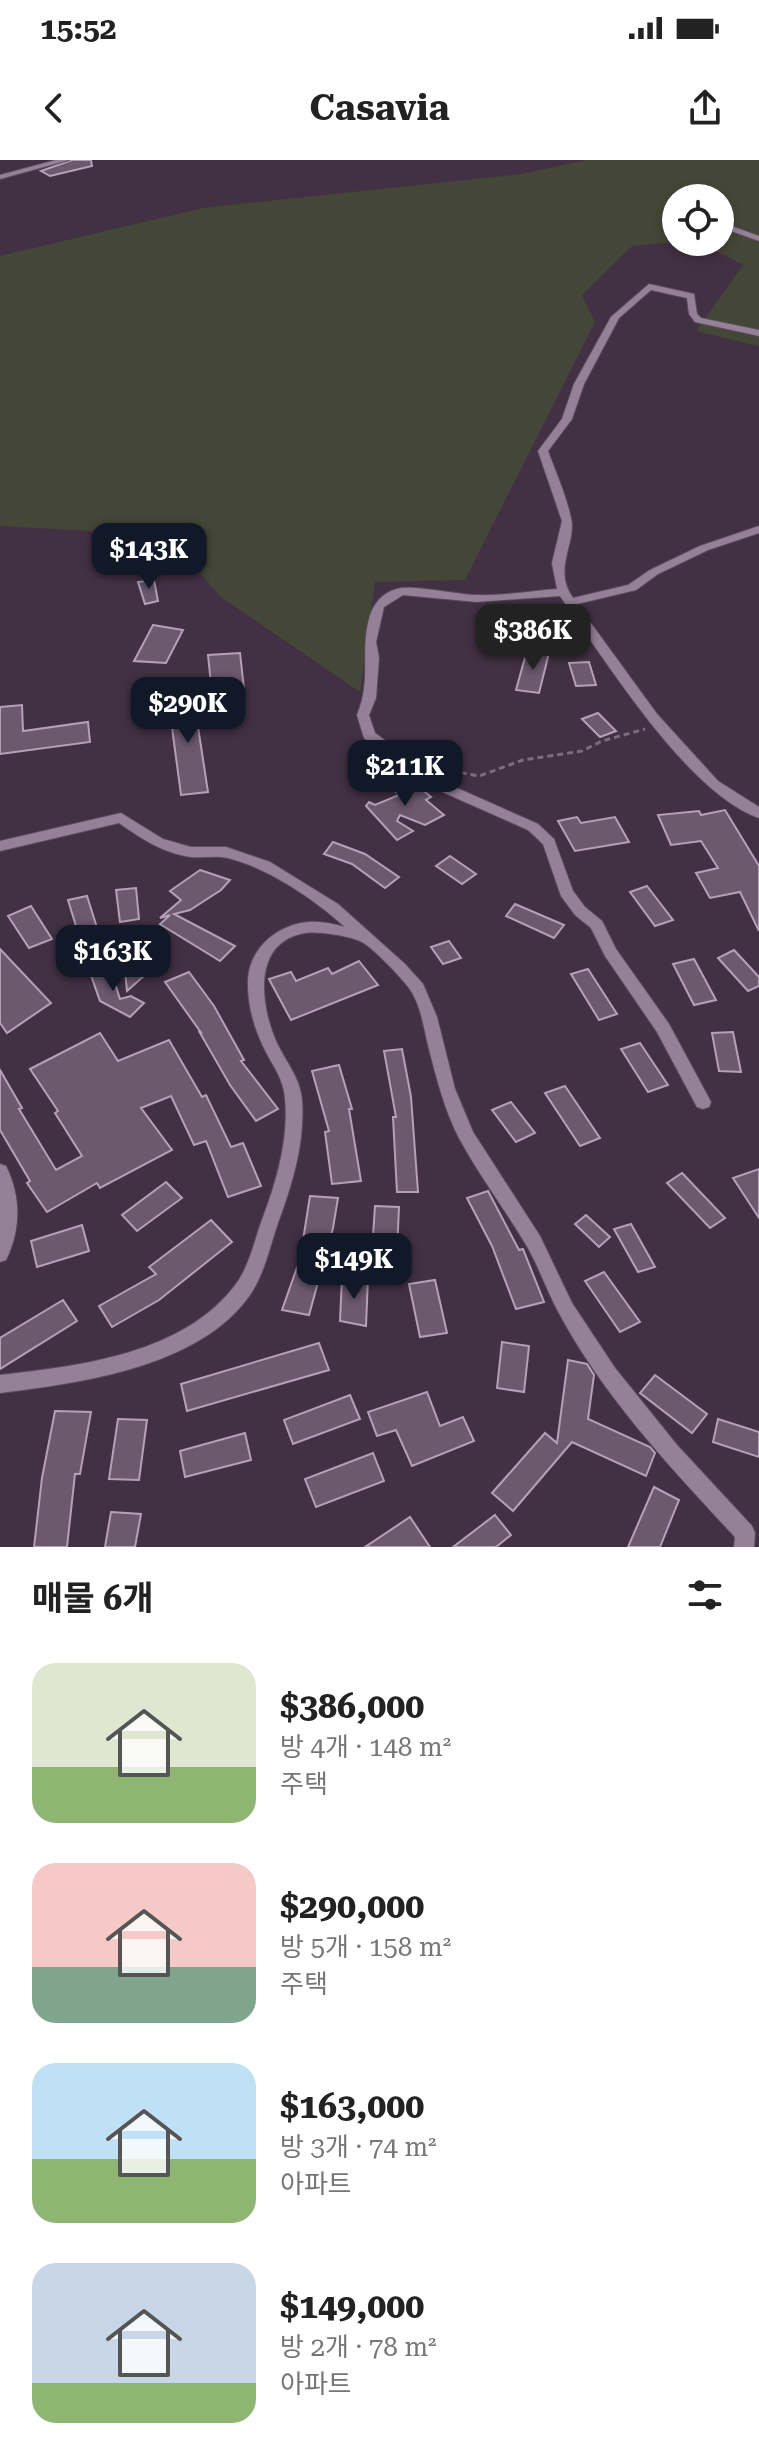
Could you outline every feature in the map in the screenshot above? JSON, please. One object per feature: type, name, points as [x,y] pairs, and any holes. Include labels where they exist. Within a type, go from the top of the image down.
[{"type":"street","points":[[0,177],[65,160]]},
{"type":"street","points":[[734,229],[759,239]]},
{"type":"street","points":[[759,333],[698,320],[693,314],[691,296],[649,287],[615,317],[579,384],[567,419],[543,451],[567,521],[558,563],[567,597],[661,725],[713,784],[759,813]]},
{"type":"street","points":[[703,1102],[663,1028],[610,952],[597,925],[580,911],[566,892],[549,842],[533,827],[434,783],[369,735],[363,715],[370,698],[373,658],[370,642],[379,606],[401,591],[477,599],[567,597],[632,588],[654,572],[704,548],[759,529]]},
{"type":"street","points":[[0,846],[121,818],[158,843],[191,852],[226,852],[265,865],[333,908],[367,938],[418,988],[429,1017],[447,1089],[466,1135],[534,1241],[566,1309],[608,1374],[670,1452],[745,1533],[744,1547]]},
{"type":"street","points":[[0,1384],[68,1374],[135,1358],[191,1334],[220,1317],[244,1289],[280,1193],[294,1112],[290,1075],[268,1041],[258,1007],[256,973],[266,948],[289,932],[310,927],[367,938]]},
{"type":"street","points":[[0,1171],[9,1195],[9,1233],[0,1254]]},
{"type":"path","points":[[435,768],[479,776],[523,760],[582,751],[612,738],[661,725]]},
{"type":"green space","points":[[587,160],[759,160],[759,346],[696,331],[743,265],[726,256],[734,256],[734,184],[662,184],[662,243],[632,246],[582,295],[595,322],[465,580],[375,582],[360,692],[221,597],[167,535],[0,526],[0,256],[203,208],[521,174]]},
{"type":"building","points":[[72,160],[91,160],[92,166],[50,176],[41,171]]},
{"type":"building","points":[[154,580],[158,601],[145,604],[138,582]]},
{"type":"building","points":[[513,605],[531,608],[524,625],[506,622]]},
{"type":"building","points":[[153,625],[183,630],[166,663],[134,661]]},
{"type":"building","points":[[527,650],[549,653],[539,693],[516,690]]},
{"type":"building","points":[[240,653],[244,689],[211,684],[208,655]]},
{"type":"building","points":[[589,662],[596,685],[576,686],[569,663]]},
{"type":"building","points":[[172,693],[193,694],[208,792],[181,795],[169,705]]},
{"type":"building","points":[[22,705],[23,731],[88,722],[90,742],[0,754],[0,707]]},
{"type":"building","points":[[598,713],[616,731],[600,737],[582,719]]},
{"type":"building","points":[[404,775],[431,797],[426,800],[444,815],[425,825],[400,815],[397,821],[413,831],[397,840],[366,806],[369,802],[375,805],[399,795],[387,784]]},
{"type":"building","points":[[725,810],[759,866],[759,931],[740,892],[710,898],[696,873],[718,868],[701,841],[671,845],[658,815],[699,811],[701,815]]},
{"type":"building","points":[[577,817],[581,823],[615,817],[629,842],[575,851],[558,821]]},
{"type":"building","points":[[333,842],[365,854],[399,877],[385,888],[352,864],[324,854]]},
{"type":"building","points":[[450,856],[476,874],[462,884],[436,866]]},
{"type":"building","points":[[200,870],[230,880],[221,890],[190,910],[174,914],[235,946],[220,961],[160,924],[170,915],[160,918],[181,900],[170,891]]},
{"type":"building","points":[[647,886],[673,920],[655,926],[630,892]]},
{"type":"building","points":[[136,888],[139,919],[120,922],[116,890]]},
{"type":"building","points":[[87,896],[99,934],[80,939],[68,900]]},
{"type":"building","points":[[515,904],[564,925],[554,938],[506,916]]},
{"type":"building","points":[[31,906],[52,939],[29,948],[8,916]]},
{"type":"building","points":[[449,941],[461,958],[443,964],[431,947]]},
{"type":"building","points":[[0,949],[51,1003],[7,1033],[0,1023]]},
{"type":"building","points":[[123,950],[153,968],[127,991]]},
{"type":"building","points":[[734,950],[759,977],[759,986],[748,991],[718,958]]},
{"type":"building","points":[[694,959],[716,1000],[694,1005],[673,964]]},
{"type":"building","points":[[359,961],[378,985],[291,1020],[269,979],[291,972],[296,981],[328,968],[332,974]]},
{"type":"building","points":[[87,964],[104,973],[110,968],[120,999],[131,996],[144,1003],[130,1017],[100,1001]]},
{"type":"building","points":[[588,969],[617,1014],[599,1020],[571,974]]},
{"type":"building","points":[[189,972],[214,1006],[244,1060],[241,1061],[278,1109],[256,1121],[230,1085],[202,1034],[165,982]]},
{"type":"building","points":[[733,1032],[741,1072],[719,1071],[712,1033]]},
{"type":"building","points":[[100,1033],[118,1061],[169,1040],[202,1097],[206,1095],[231,1147],[243,1143],[261,1186],[228,1197],[206,1141],[194,1145],[171,1096],[141,1108],[172,1150],[100,1188],[97,1183],[47,1212],[27,1183],[30,1181],[0,1130],[0,1070],[22,1108],[19,1109],[56,1170],[82,1156],[55,1113],[58,1111],[30,1069]]},
{"type":"building","points":[[640,1043],[668,1085],[648,1092],[621,1049]]},
{"type":"building","points":[[402,1049],[411,1097],[418,1192],[397,1192],[393,1117],[396,1117],[384,1051]]},
{"type":"building","points":[[339,1065],[352,1109],[349,1109],[361,1181],[332,1184],[325,1132],[329,1131],[312,1071]]},
{"type":"building","points":[[565,1086],[600,1138],[580,1146],[545,1093]]},
{"type":"building","points":[[511,1102],[535,1133],[516,1142],[492,1110]]},
{"type":"building","points":[[759,1169],[759,1218],[733,1178]]},
{"type":"building","points":[[682,1173],[725,1218],[710,1228],[667,1183]]},
{"type":"building","points":[[166,1182],[182,1198],[137,1231],[122,1215]]},
{"type":"building","points":[[488,1191],[519,1250],[523,1249],[544,1302],[516,1309],[492,1246],[467,1198]]},
{"type":"building","points":[[310,1196],[338,1198],[309,1315],[282,1310],[300,1259]]},
{"type":"building","points":[[375,1206],[399,1207],[397,1252],[372,1251]]},
{"type":"building","points":[[586,1215],[610,1237],[599,1247],[575,1224]]},
{"type":"building","points":[[211,1220],[232,1242],[159,1300],[112,1327],[99,1306],[156,1274],[149,1267]]},
{"type":"building","points":[[631,1224],[655,1267],[638,1272],[614,1229]]},
{"type":"building","points":[[82,1225],[89,1251],[37,1267],[31,1241]]},
{"type":"building","points":[[604,1272],[640,1322],[620,1332],[585,1281]]},
{"type":"building","points":[[342,1277],[368,1278],[366,1326],[340,1321]]},
{"type":"building","points":[[435,1280],[447,1333],[420,1337],[409,1284]]},
{"type":"building","points":[[63,1300],[77,1321],[0,1369],[0,1338]]},
{"type":"building","points":[[502,1342],[529,1346],[524,1392],[497,1388]]},
{"type":"building","points":[[319,1343],[329,1370],[187,1411],[181,1384]]},
{"type":"building","points":[[568,1360],[587,1364],[594,1375],[588,1419],[650,1447],[655,1453],[646,1476],[572,1442],[513,1511],[492,1493],[545,1433],[557,1443]]},
{"type":"building","points":[[655,1375],[707,1414],[692,1433],[640,1393]]},
{"type":"building","points":[[427,1392],[440,1426],[463,1417],[474,1441],[412,1466],[396,1430],[377,1436],[368,1412]]},
{"type":"building","points":[[350,1395],[360,1419],[293,1444],[284,1420]]},
{"type":"building","points":[[55,1411],[91,1412],[80,1474],[75,1474],[67,1547],[34,1547],[42,1478]]},
{"type":"building","points":[[118,1419],[147,1420],[139,1480],[109,1479]]},
{"type":"building","points":[[718,1419],[759,1432],[759,1457],[713,1442]]},
{"type":"building","points":[[245,1433],[251,1460],[185,1477],[180,1451]]},
{"type":"building","points":[[373,1453],[384,1481],[316,1507],[305,1479]]},
{"type":"building","points":[[654,1487],[679,1500],[660,1547],[628,1547]]},
{"type":"building","points":[[111,1512],[141,1514],[135,1547],[105,1547]]},
{"type":"building","points":[[495,1515],[511,1535],[496,1547],[453,1547]]},
{"type":"building","points":[[410,1517],[430,1547],[365,1547]]}]
